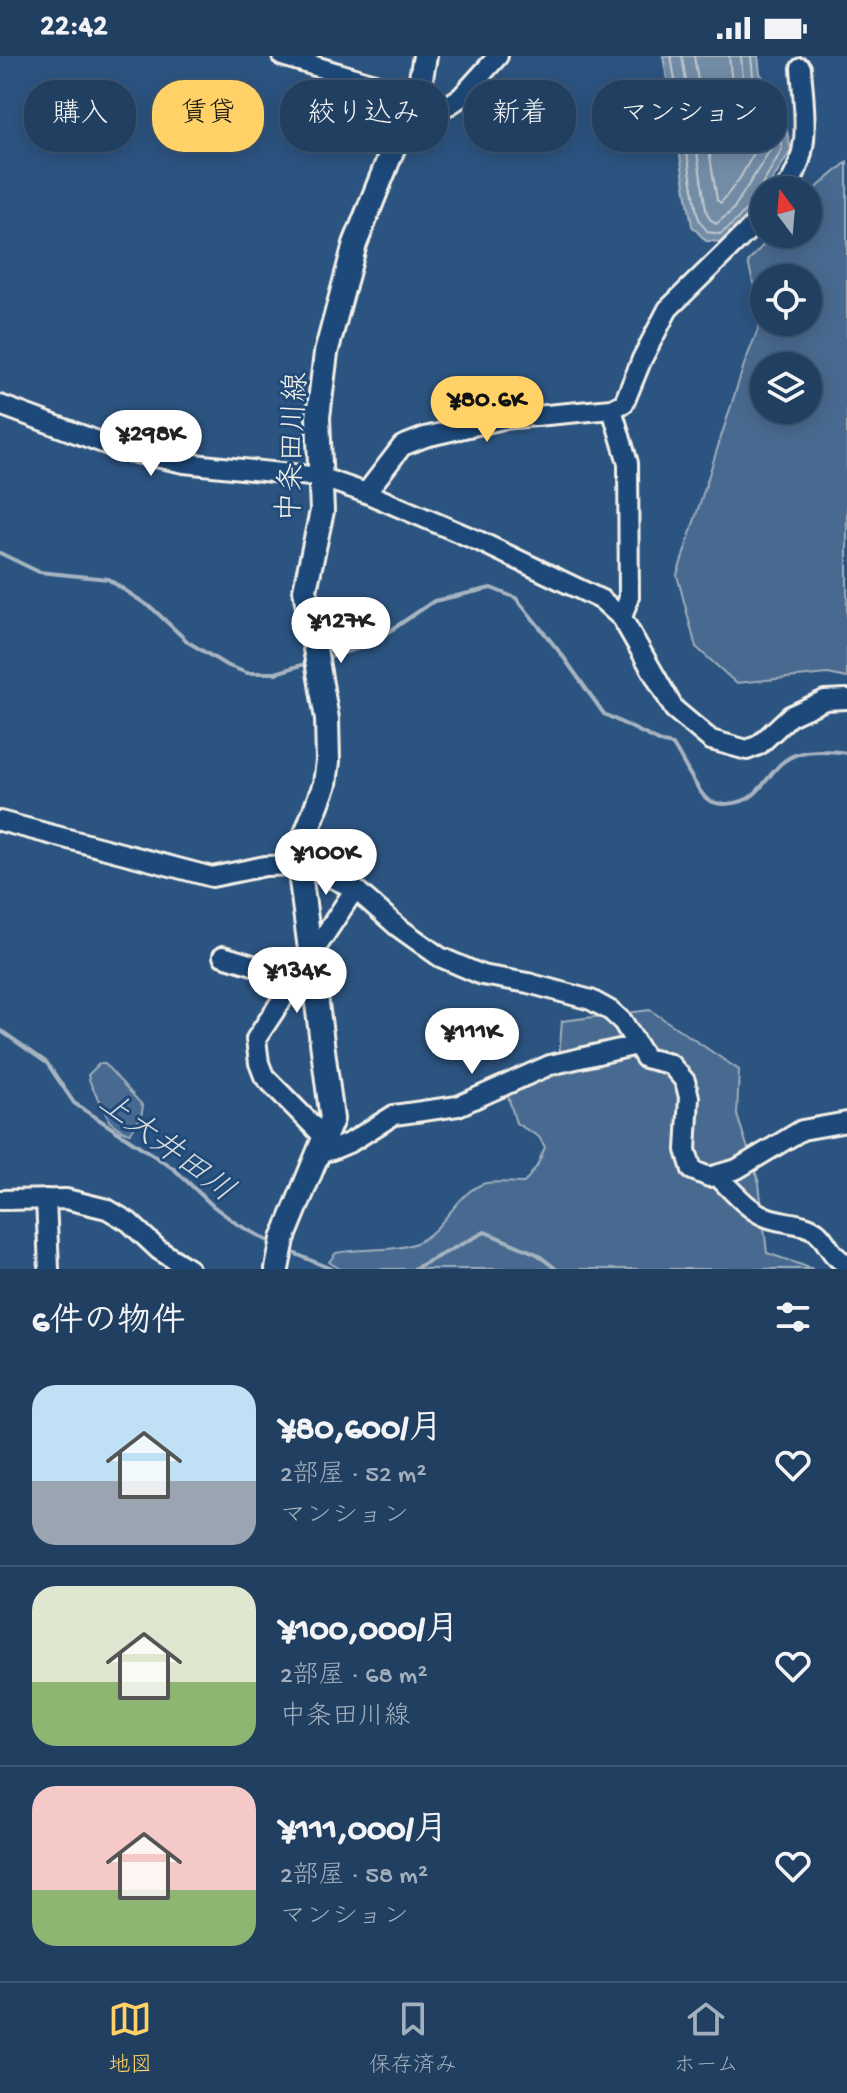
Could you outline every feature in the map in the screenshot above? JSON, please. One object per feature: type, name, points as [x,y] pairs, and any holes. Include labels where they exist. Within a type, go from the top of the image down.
[{"type":"main road","name":"中条田川線","points":[[420,80],[425,56]]},
{"type":"main road","name":"中条田川線","points":[[277,1269],[283,1239],[332,1119],[299,865],[302,844],[325,784],[328,761],[327,719],[305,590],[322,511],[318,417],[326,353],[355,244],[392,152]]},
{"type":"street","points":[[282,56],[387,80]]},
{"type":"street","points":[[413,56],[417,80]]},
{"type":"street","points":[[448,105],[461,97],[498,56]]},
{"type":"street","points":[[794,176],[805,148],[801,68]]},
{"type":"street","points":[[366,493],[402,446],[425,437],[503,419],[612,409],[624,403],[668,309],[750,229]]},
{"type":"street","points":[[0,405],[122,450],[184,463],[320,477],[481,542],[602,600],[622,618],[674,709],[711,740],[747,750],[759,745],[790,716],[825,700],[847,699]]},
{"type":"street","points":[[612,409],[628,463],[629,597],[622,618]]},
{"type":"street","points":[[0,821],[212,877],[265,866],[299,865],[337,878],[355,889],[398,927],[440,957],[482,975],[528,983],[591,1000],[623,1022],[645,1058],[670,1064],[685,1081],[689,1097],[686,1150],[692,1170],[709,1177],[737,1169],[802,1130],[847,1122]]},
{"type":"street","points":[[355,889],[256,1039],[264,1076],[322,1145],[332,1150],[394,1115],[458,1106],[550,1065],[637,1045]]},
{"type":"street","points":[[223,956],[266,969],[293,983]]},
{"type":"street","points":[[717,1176],[756,1213],[769,1219],[805,1226],[817,1233],[833,1256],[847,1264]]},
{"type":"street","points":[[46,1199],[49,1269]]},
{"type":"street","points":[[0,1200],[66,1199],[107,1209],[129,1222],[159,1250],[189,1269]]},
{"type":"shaded area","points":[[847,162],[847,678],[828,674],[736,683],[696,647],[677,575],[744,365],[755,336],[822,336],[822,264],[750,264],[750,270],[748,262],[760,248],[822,248],[822,183]]},
{"type":"shaded area","points":[[650,1010],[739,1070],[737,1115],[759,1183],[767,1253],[813,1269],[340,1269],[329,1262],[336,1253],[397,1248],[416,1243],[435,1229],[476,1187],[491,1182],[524,1183],[537,1166],[545,1147],[539,1137],[516,1123],[508,1096],[512,1088],[558,1072],[562,1021]]},
{"type":"shaded area","points":[[99,1064],[105,1064],[143,1106],[141,1117],[130,1133],[109,1121],[92,1087],[88,1075]]},
{"type":"water","points":[[663,56],[758,56],[760,73],[765,80],[667,80]]},
{"type":"water","points":[[787,132],[791,150],[776,176],[750,176],[750,215],[736,232],[725,242],[706,241],[692,226],[679,152],[787,152]]},
{"type":"waterway","points":[[0,553],[39,572],[108,579],[153,609],[188,642],[226,665],[247,673],[276,673],[311,662]]},
{"type":"waterway","points":[[323,659],[369,645],[434,601],[491,588],[516,598],[604,714],[673,745],[699,789],[711,801],[730,804],[748,798],[784,762],[798,754],[816,751],[847,753]]},
{"type":"waterway","name":"上大井田川","points":[[0,1030],[47,1063],[74,1103],[174,1169],[237,1224],[274,1244]]},
{"type":"waterway","name":"上大井田川","points":[[414,1269],[485,1232],[537,1254],[556,1269]]},
{"type":"waterway","name":"上大井田川","points":[[289,1251],[331,1269]]}]
